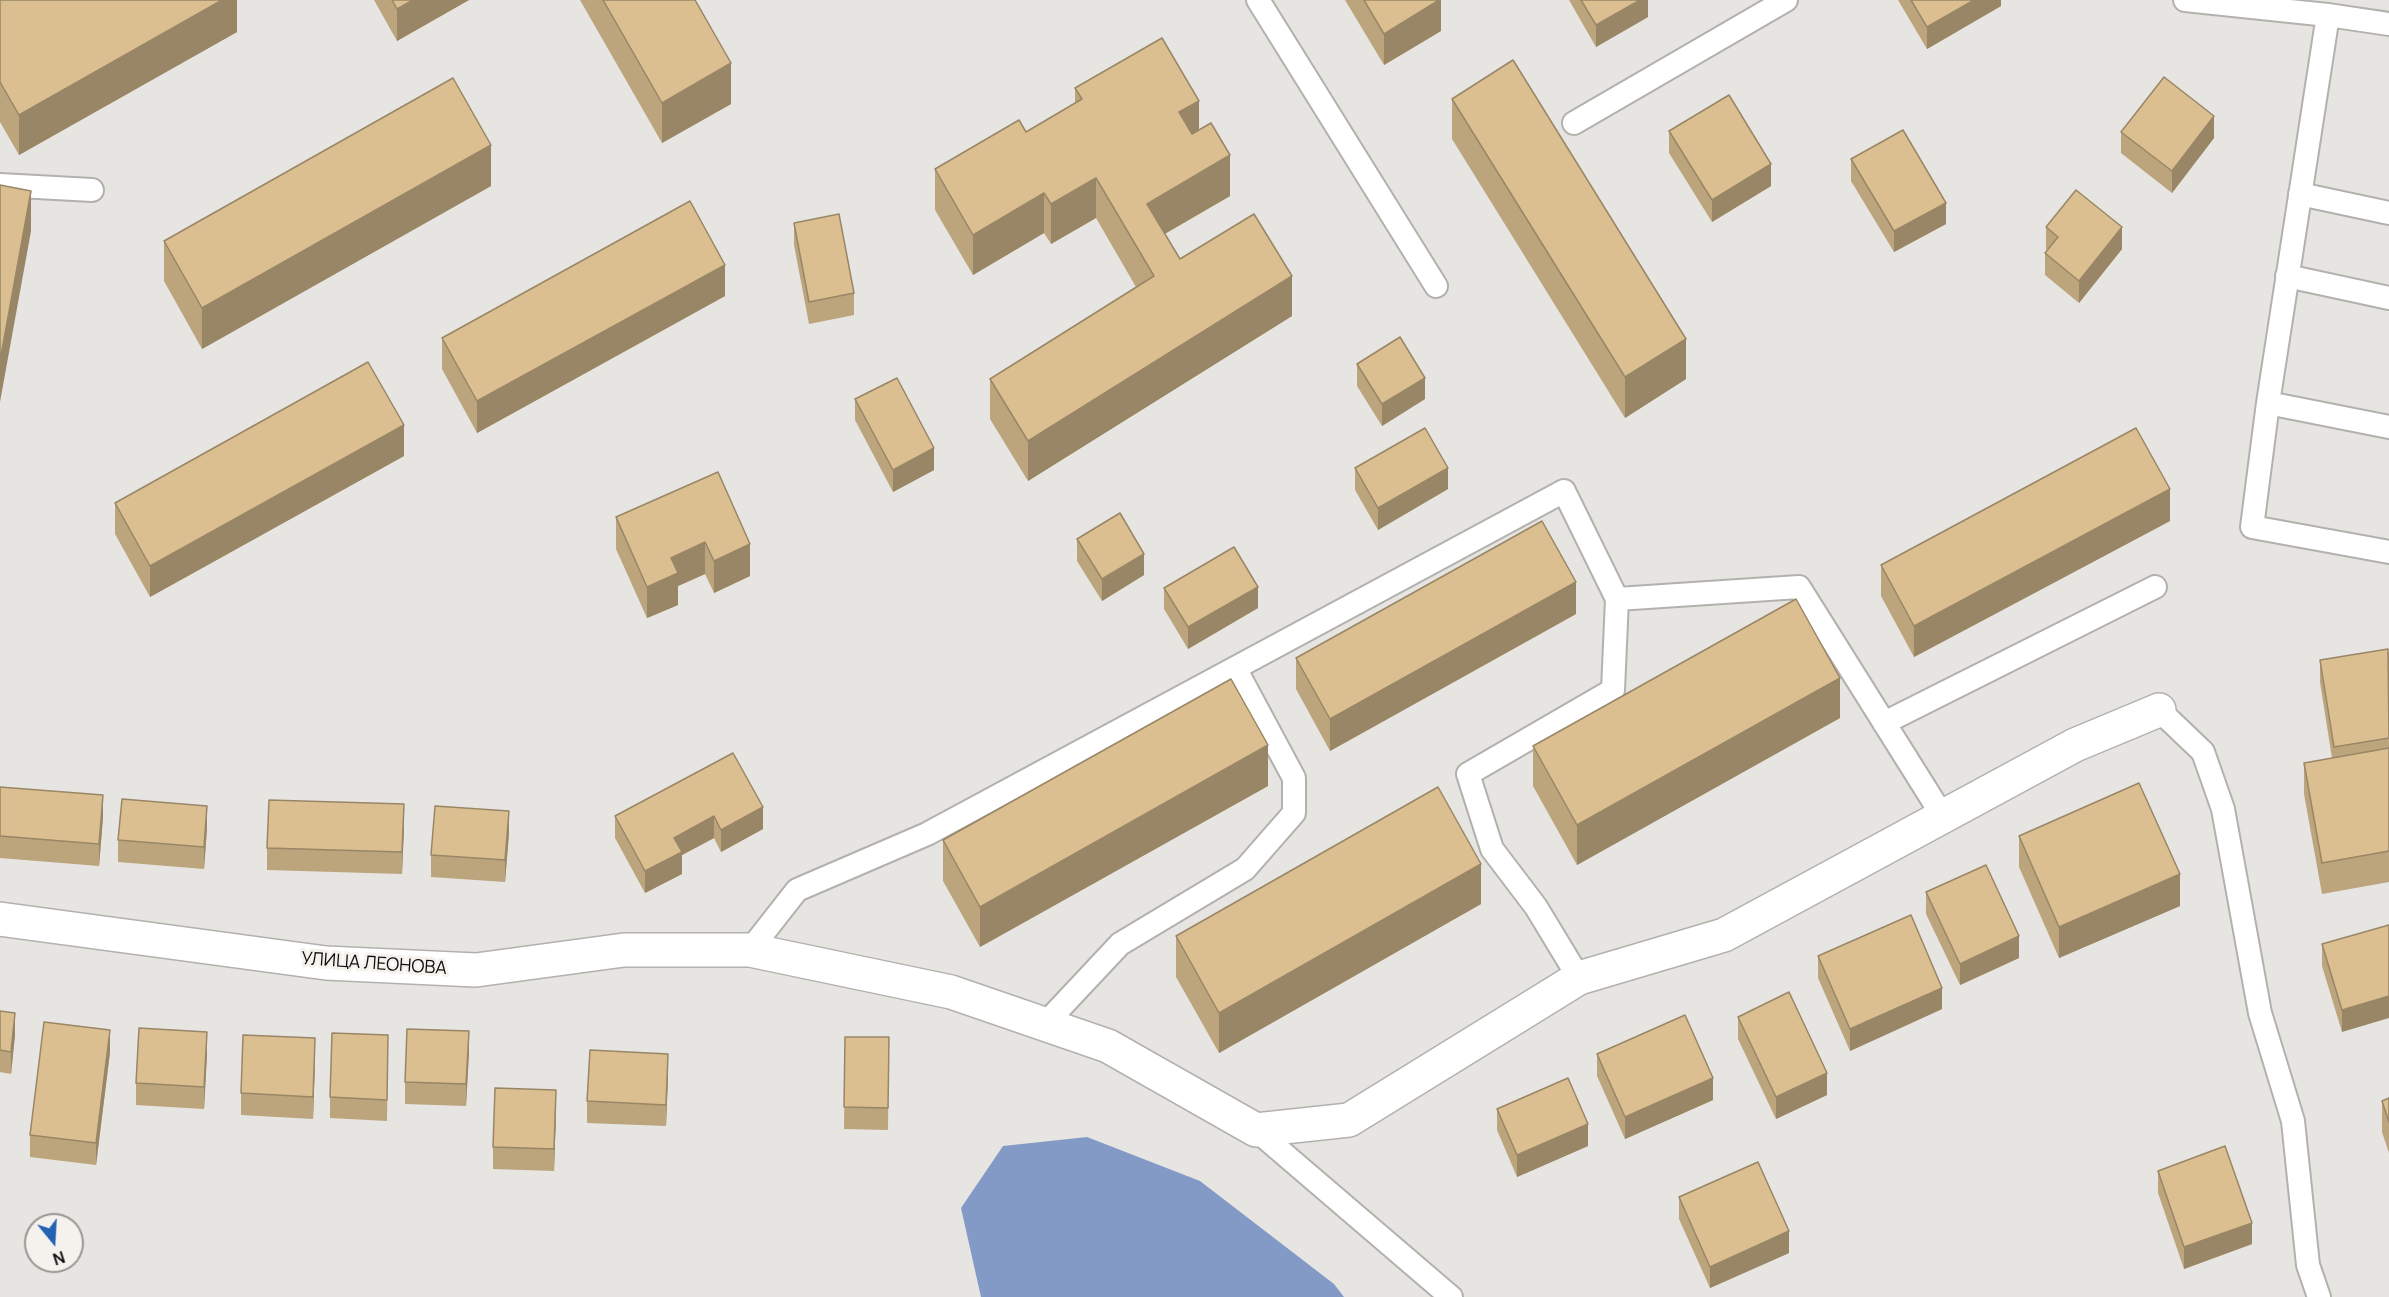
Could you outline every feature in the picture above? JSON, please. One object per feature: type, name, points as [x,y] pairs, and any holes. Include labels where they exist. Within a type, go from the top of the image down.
[{"type":"street","points":[[1256,1130],[1349,1120],[1579,978],[1724,935],[2075,745],[2159,710]]},
{"type":"street","name":"УЛИЦА ЛЕОНОВА","points":[[0,919],[326,963],[476,970],[624,950],[750,950],[951,992],[1108,1046],[1256,1130]]},
{"type":"lane","points":[[1258,0],[1436,285]]},
{"type":"lane","points":[[1574,123],[1786,0]]},
{"type":"lane","points":[[2185,0],[2328,15],[2389,24]]},
{"type":"lane","points":[[2328,15],[2268,403],[2252,526],[2389,552]]},
{"type":"lane","points":[[0,185],[92,190]]},
{"type":"lane","points":[[2300,194],[2389,213]]},
{"type":"lane","points":[[2288,276],[2389,298]]},
{"type":"lane","points":[[2268,403],[2389,427]]},
{"type":"lane","points":[[750,950],[797,890],[927,834],[1564,491],[1617,599],[1613,690],[1468,774],[1492,849],[1536,907],[1579,978]]},
{"type":"lane","points":[[1617,599],[1799,587],[1942,815]]},
{"type":"lane","points":[[1884,723],[2155,587]]},
{"type":"lane","points":[[1045,1024],[1120,944],[1245,869],[1294,813],[1294,778],[1235,668]]},
{"type":"lane","points":[[2159,710],[2203,752],[2223,809],[2260,1014],[2293,1121],[2308,1265],[2319,1297]]},
{"type":"lane","points":[[1256,1130],[1451,1297]]},
{"type":"water","points":[[1087,1137],[1200,1181],[1334,1284],[1344,1297],[981,1297],[961,1208],[1003,1146]]},
{"type":"building","points":[[0,0],[222,0],[19,115],[0,82]]},
{"type":"building","points":[[392,0],[413,0],[397,9]]},
{"type":"building","points":[[603,0],[695,0],[731,63],[662,103]]},
{"type":"building","points":[[1364,0],[1439,0],[1384,34]]},
{"type":"building","points":[[1581,0],[1640,0],[1596,25]]},
{"type":"building","points":[[1911,0],[1974,0],[1927,27]]},
{"type":"building","points":[[1162,38],[1199,101],[1179,112],[1192,134],[1211,123],[1230,155],[1147,204],[1180,259],[1254,214],[1292,276],[1028,441],[990,379],[1154,276],[1096,178],[1051,204],[1044,193],[973,235],[935,169],[1019,120],[1026,132],[1082,99],[1075,88]]},
{"type":"building","points":[[1513,60],[1686,339],[1625,377],[1452,99]]},
{"type":"building","points":[[2164,77],[2214,116],[2172,171],[2121,132]]},
{"type":"building","points":[[453,78],[491,145],[202,308],[164,241]]},
{"type":"building","points":[[1729,95],[1771,164],[1712,200],[1669,131]]},
{"type":"building","points":[[1903,130],[1946,203],[1894,231],[1851,159]]},
{"type":"building","points":[[0,185],[31,191],[0,361]]},
{"type":"building","points":[[2076,190],[2122,227],[2079,281],[2045,253],[2058,237],[2046,227]]},
{"type":"building","points":[[690,201],[725,265],[477,401],[442,338]]},
{"type":"building","points":[[839,214],[854,293],[809,302],[794,223]]},
{"type":"building","points":[[1400,337],[1425,378],[1382,404],[1357,364]]},
{"type":"building","points":[[368,362],[404,425],[150,566],[115,503]]},
{"type":"building","points":[[897,378],[934,448],[893,470],[855,399]]},
{"type":"building","points":[[1425,428],[1448,468],[1378,508],[1355,468]]},
{"type":"building","points":[[2136,428],[2170,489],[1914,626],[1881,565]]},
{"type":"building","points":[[718,472],[750,544],[714,561],[705,542],[671,558],[678,573],[647,587],[616,517]]},
{"type":"building","points":[[1120,513],[1144,554],[1102,579],[1077,539]]},
{"type":"building","points":[[1542,521],[1576,582],[1330,719],[1296,658]]},
{"type":"building","points":[[1234,547],[1258,587],[1188,627],[1164,588]]},
{"type":"building","points":[[1796,599],[1840,678],[1577,825],[1533,746]]},
{"type":"building","points":[[2388,649],[2389,738],[2334,747],[2320,660]]},
{"type":"building","points":[[1231,679],[1268,745],[980,907],[943,840]]},
{"type":"building","points":[[2389,748],[2389,851],[2322,863],[2304,763]]},
{"type":"building","points":[[733,753],[763,807],[721,830],[714,816],[674,838],[682,852],[645,871],[615,816]]},
{"type":"building","points":[[2139,783],[2180,874],[2059,927],[2019,836]]},
{"type":"building","points":[[0,787],[103,795],[99,844],[0,836]]},
{"type":"building","points":[[1438,787],[1481,864],[1219,1013],[1176,936]]},
{"type":"building","points":[[122,799],[207,806],[204,847],[118,840]]},
{"type":"building","points":[[269,800],[404,804],[402,852],[267,848]]},
{"type":"building","points":[[435,806],[509,811],[505,860],[431,855]]},
{"type":"building","points":[[1986,865],[2019,936],[1960,964],[1926,892]]},
{"type":"building","points":[[1911,915],[1942,988],[1850,1029],[1818,956]]},
{"type":"building","points":[[2389,925],[2389,996],[2342,1010],[2322,944]]},
{"type":"building","points":[[1789,992],[1827,1073],[1776,1097],[1738,1017]]},
{"type":"building","points":[[0,1011],[15,1013],[11,1052],[0,1050]]},
{"type":"building","points":[[1685,1015],[1713,1078],[1625,1117],[1597,1054]]},
{"type":"building","points":[[44,1022],[110,1030],[96,1143],[30,1135]]},
{"type":"building","points":[[139,1028],[207,1032],[204,1087],[136,1083]]},
{"type":"building","points":[[407,1029],[469,1031],[466,1084],[405,1082]]},
{"type":"building","points":[[332,1033],[388,1035],[387,1100],[330,1097]]},
{"type":"building","points":[[243,1035],[315,1038],[313,1097],[241,1093]]},
{"type":"building","points":[[845,1037],[889,1037],[888,1108],[844,1107]]},
{"type":"building","points":[[590,1050],[668,1054],[666,1105],[587,1101]]},
{"type":"building","points":[[1568,1078],[1588,1124],[1517,1155],[1497,1109]]},
{"type":"building","points":[[495,1088],[556,1090],[554,1149],[493,1147]]},
{"type":"building","points":[[2389,1098],[2389,1122],[2382,1101]]},
{"type":"building","points":[[2225,1146],[2252,1223],[2184,1247],[2158,1171]]},
{"type":"building","points":[[1758,1162],[1789,1231],[1710,1267],[1679,1197]]}]
